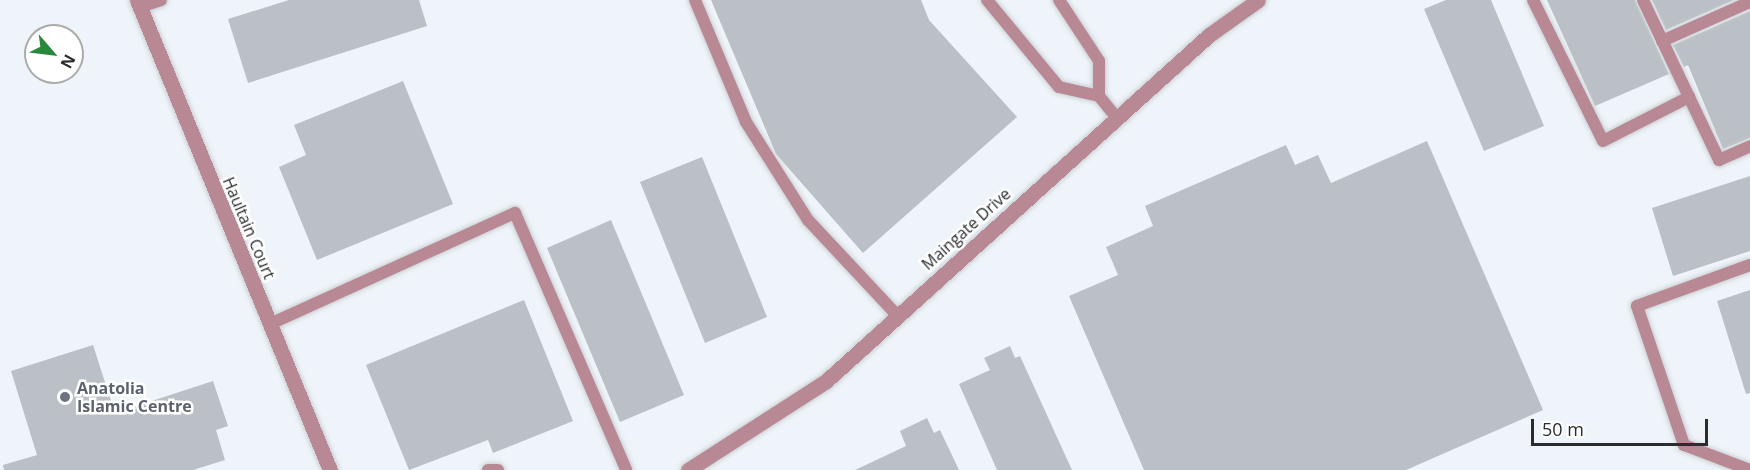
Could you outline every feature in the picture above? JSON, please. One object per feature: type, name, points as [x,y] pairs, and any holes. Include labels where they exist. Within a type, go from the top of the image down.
[{"type":"street","name":"Maingate Drive","points":[[688,470],[826,381],[1209,35],[1258,0]]},
{"type":"street","name":"Haultain Court","points":[[138,4],[330,470]]},
{"type":"lane","points":[[138,4],[161,0]]},
{"type":"lane","points":[[695,0],[746,122],[808,220],[897,315]]},
{"type":"lane","points":[[987,0],[1059,87],[1099,96],[1117,118]]},
{"type":"lane","points":[[1059,0],[1099,61],[1099,96]]},
{"type":"lane","points":[[1533,0],[1603,141],[1689,98]]},
{"type":"lane","points":[[1643,0],[1719,159],[1750,146]]},
{"type":"lane","points":[[1662,42],[1750,2]]},
{"type":"lane","points":[[270,324],[515,213],[626,470]]},
{"type":"lane","points":[[1750,265],[1637,306],[1684,445],[1750,470]]},
{"type":"lane","points":[[488,470],[498,470]]},
{"type":"building","points":[[289,0],[419,0],[427,26],[248,83],[228,19]]},
{"type":"building","points":[[711,0],[921,0],[929,20],[1017,117],[863,253],[776,154]]},
{"type":"building","points":[[1446,0],[1491,0],[1544,126],[1484,151],[1424,9]]},
{"type":"building","points":[[1547,0],[1635,0],[1669,74],[1595,106]]},
{"type":"building","points":[[1652,0],[1734,0],[1666,30]]},
{"type":"building","points":[[1750,11],[1750,138],[1723,149],[1688,65],[1684,67],[1673,45]]},
{"type":"building","points":[[403,81],[453,204],[317,260],[279,167],[306,155],[294,125]]},
{"type":"building","points":[[1427,141],[1543,410],[1406,470],[1144,470],[1069,296],[1118,275],[1106,247],[1153,226],[1145,206],[1286,145],[1295,165],[1318,155],[1331,183]]},
{"type":"building","points":[[702,157],[767,317],[705,343],[640,182]]},
{"type":"building","points":[[1750,176],[1750,251],[1673,276],[1652,208]]},
{"type":"building","points":[[611,220],[684,395],[620,422],[547,248]]},
{"type":"building","points":[[1750,290],[1750,393],[1746,394],[1717,301]]},
{"type":"building","points":[[524,300],[573,421],[493,453],[488,440],[409,470],[366,365]]},
{"type":"building","name":"Anatolia Islamic Centre","points":[[93,345],[115,413],[213,381],[228,426],[216,430],[225,460],[193,470],[4,470],[3,465],[37,455],[11,371]]},
{"type":"building","points":[[1010,346],[1015,358],[1020,356],[1072,470],[997,470],[959,384],[990,370],[984,358]]},
{"type":"building","points":[[927,418],[934,433],[940,430],[959,470],[855,470],[906,446],[900,431]]},
{"type":"place","name":"Anatolia Islamic Centre","points":[[65,397]]}]
